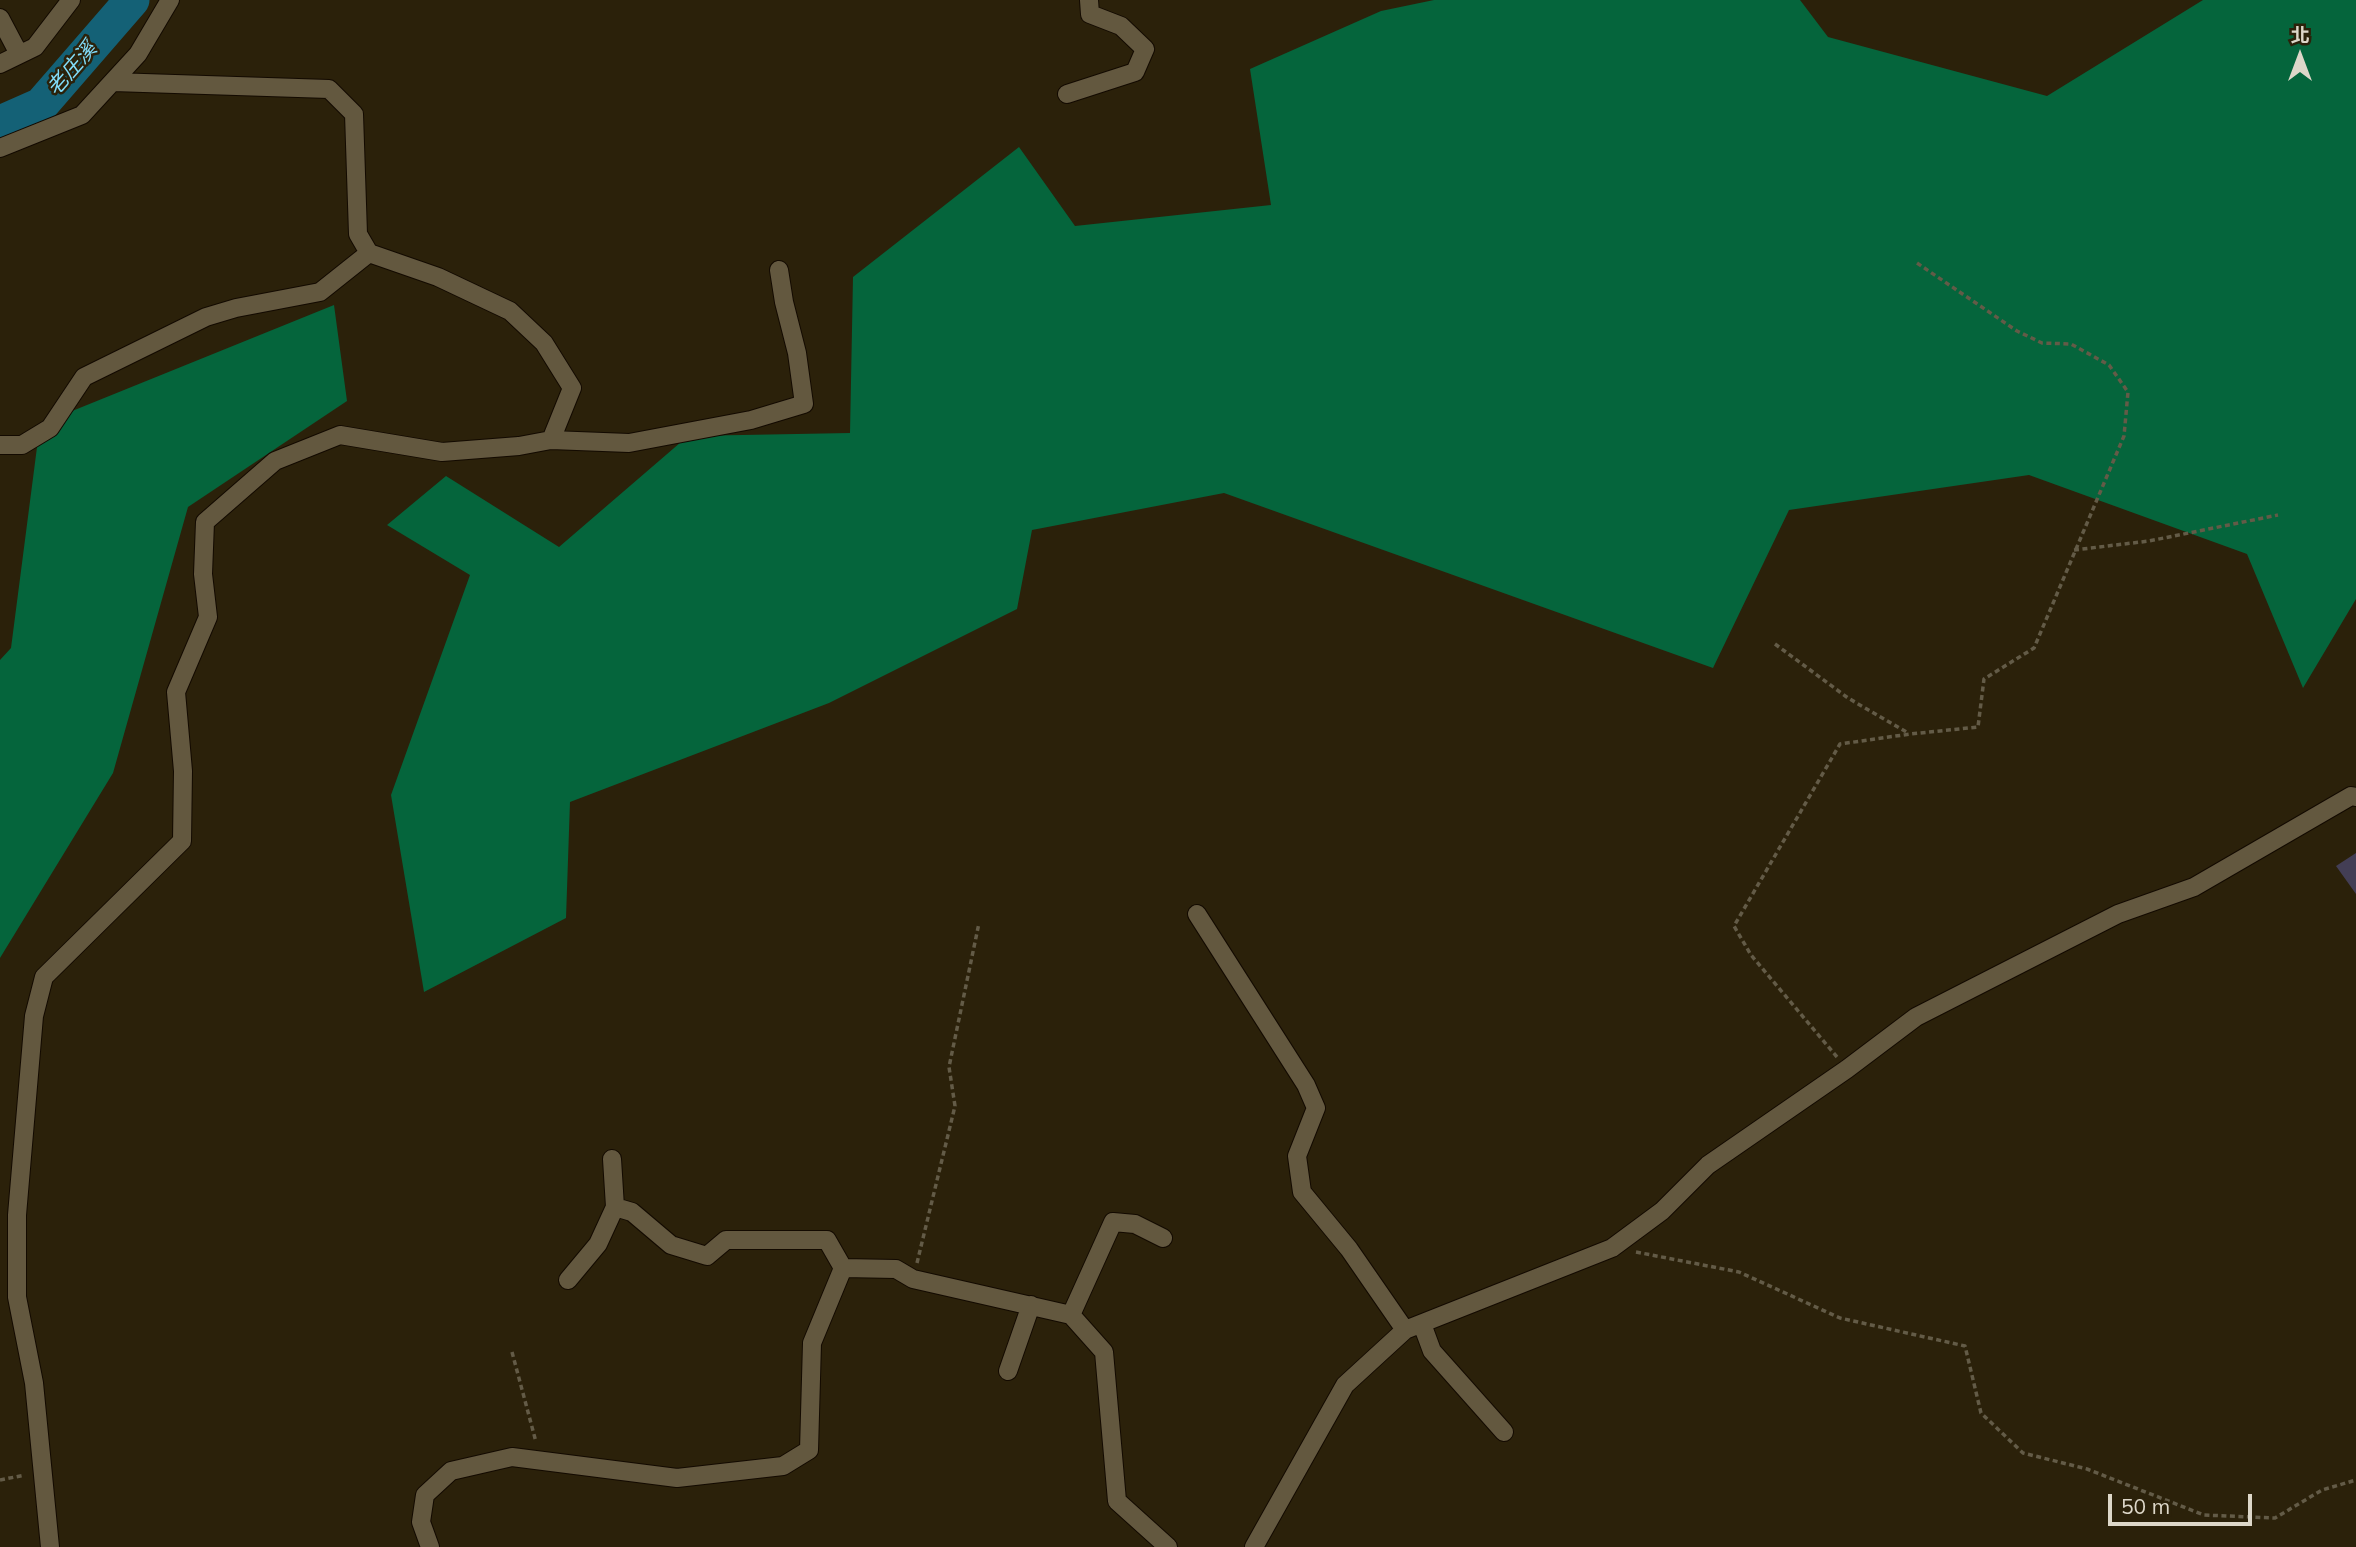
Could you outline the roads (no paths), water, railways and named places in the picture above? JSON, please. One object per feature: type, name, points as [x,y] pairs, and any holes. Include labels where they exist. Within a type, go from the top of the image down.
[{"type":"street","points":[[0,64],[35,47],[71,0]]},
{"type":"street","points":[[0,148],[82,115],[138,54],[170,0]]},
{"type":"street","points":[[1066,94],[1135,72],[1145,49],[1121,26],[1090,14],[1089,0]]},
{"type":"street","points":[[0,18],[19,54]]},
{"type":"street","points":[[113,82],[329,89],[354,114],[358,234],[369,253],[438,276],[510,311],[544,343],[572,388],[551,440]]},
{"type":"street","points":[[0,445],[22,445],[50,428],[84,377],[206,317],[236,308],[320,292],[369,253]]},
{"type":"street","points":[[50,1547],[34,1383],[17,1297],[17,1215],[34,1016],[44,977],[183,841],[183,771],[176,692],[208,617],[203,574],[205,522],[275,461],[340,435],[442,452],[519,446],[551,440],[629,443],[751,420],[804,404],[797,353],[779,270]]},
{"type":"street","points":[[1254,1547],[1345,1385],[1413,1327],[1612,1248],[1662,1210],[1708,1165],[1847,1069],[1916,1017],[2118,914],[2194,887],[2351,796],[2356,797]]},
{"type":"street","points":[[1197,914],[1306,1085],[1316,1108],[1297,1156],[1301,1192],[1432,1351],[1504,1432]]},
{"type":"street","points":[[568,1280],[598,1244],[615,1207],[612,1159]]},
{"type":"street","points":[[615,1207],[632,1212],[671,1245],[707,1256],[726,1240],[827,1240],[844,1268]]},
{"type":"street","points":[[1071,1315],[1113,1222],[1135,1224],[1163,1238]]},
{"type":"street","points":[[844,1268],[896,1269],[913,1279],[1071,1315],[1104,1352],[1117,1501],[1168,1547]]},
{"type":"street","points":[[430,1547],[421,1522],[425,1495],[451,1471],[512,1457],[677,1478],[783,1466],[809,1450],[812,1343],[844,1268]]},
{"type":"street","points":[[1008,1371],[1031,1306]]},
{"type":"waterway","name":"老庄溪","points":[[0,123],[41,105],[132,0]]}]
